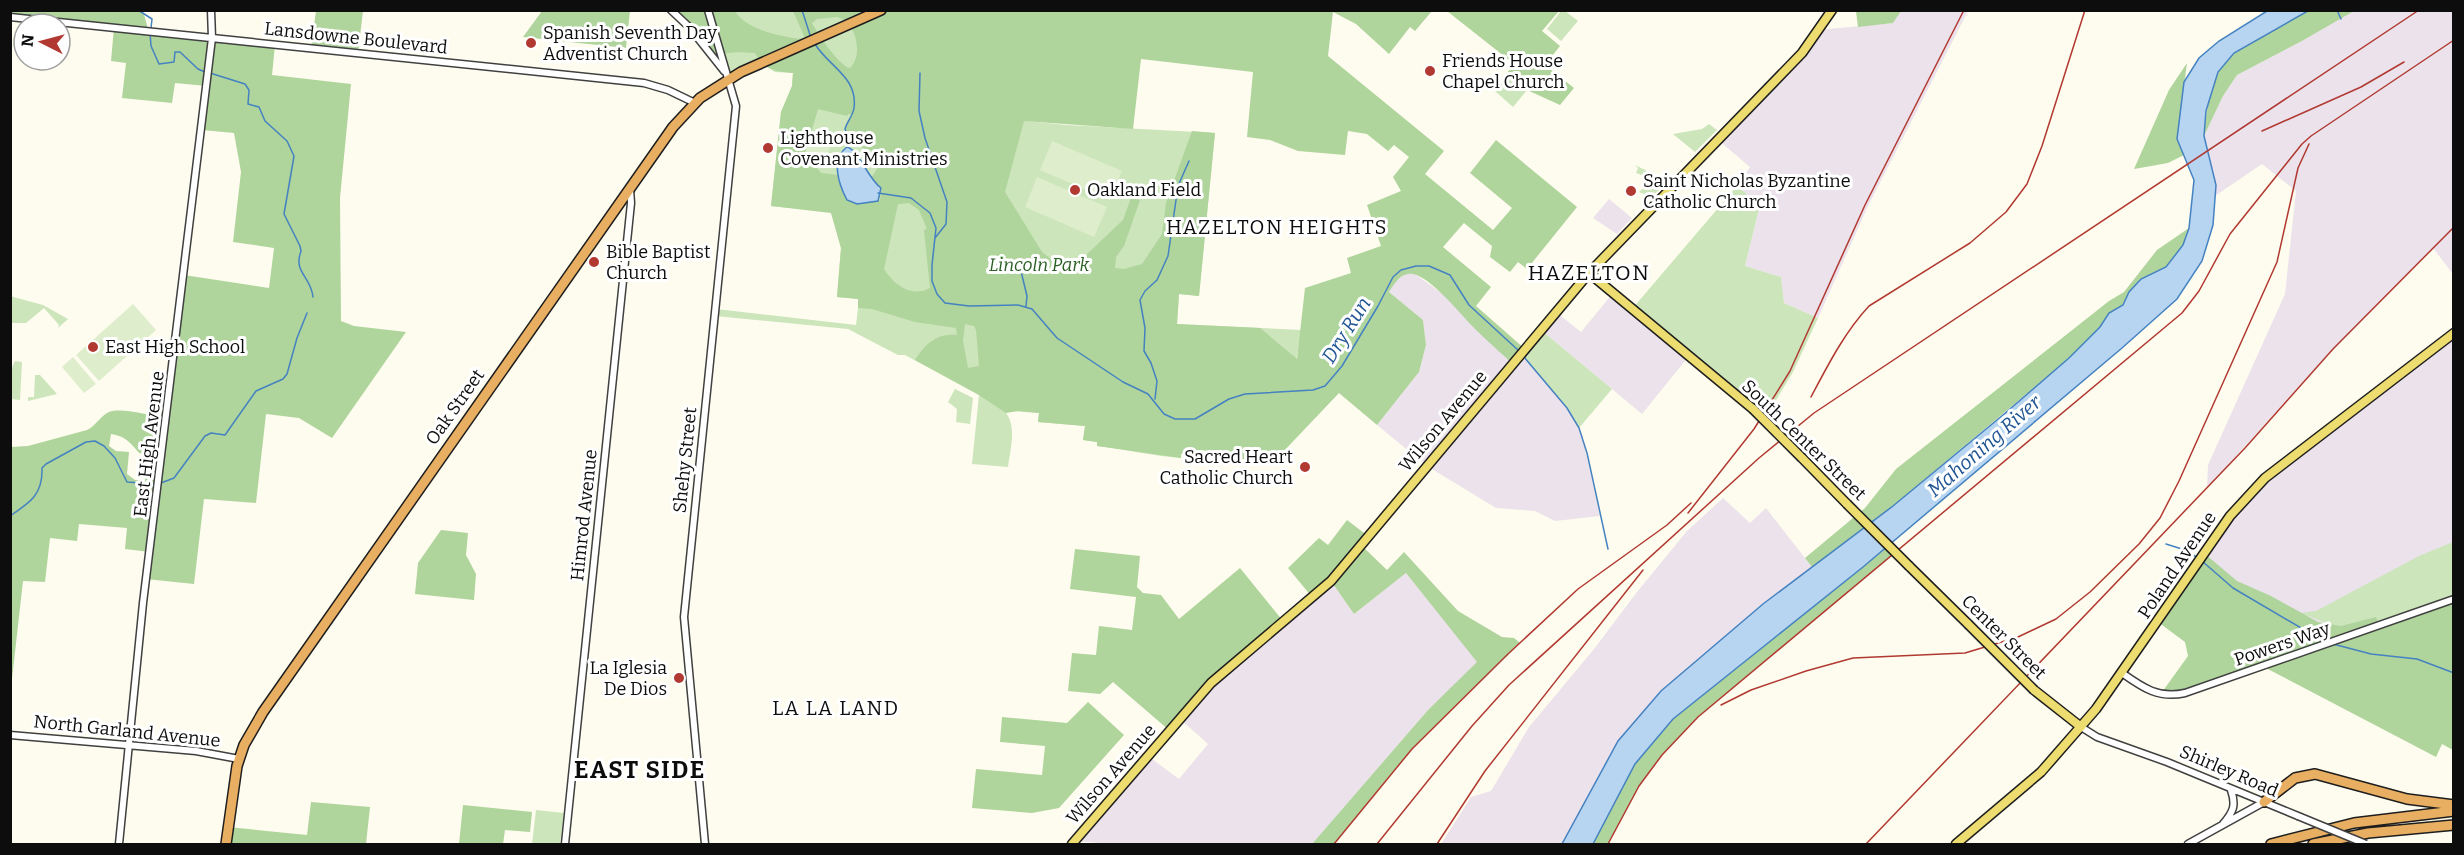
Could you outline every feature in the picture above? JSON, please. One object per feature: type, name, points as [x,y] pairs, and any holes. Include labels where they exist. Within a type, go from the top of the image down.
[{"type":"highway","name":"Oak Street","points":[[226,844],[239,759],[244,745],[268,705],[663,139],[694,102],[727,76],[881,10]]},
{"type":"highway","points":[[2264,802],[2290,781],[2301,776],[2315,774],[2390,795],[2454,805]]},
{"type":"highway","points":[[2271,844],[2354,824],[2454,811]]},
{"type":"highway","points":[[2313,844],[2388,830],[2454,825]]},
{"type":"main road","name":"Wilson Avenue","points":[[1072,844],[1211,683],[1331,581],[1590,273],[1802,53],[1832,10]]},
{"type":"main road","name":"South Center Street","points":[[1590,273],[1753,409],[1909,566]]},
{"type":"main road","name":"Poland Avenue","points":[[1956,844],[2041,772],[2080,727],[2122,673],[2237,508],[2265,478],[2454,333]]},
{"type":"main road","name":"Center Street","points":[[1909,566],[2034,690],[2080,727]]},
{"type":"street","name":"East High Avenue","points":[[118,844],[143,603],[206,98],[212,38],[211,10]]},
{"type":"street","points":[[671,10],[689,27],[727,76]]},
{"type":"street","points":[[708,10],[727,76]]},
{"type":"street","name":"Lansdowne Boulevard","points":[[10,18],[644,84],[668,90],[694,102]]},
{"type":"street","name":"Shehy Street","points":[[705,844],[684,617],[736,106],[727,76]]},
{"type":"street","name":"Himrod Avenue","points":[[565,844],[631,203],[630,188]]},
{"type":"street","name":"Powers Way","points":[[2122,673],[2155,694],[2166,696],[2185,693],[2454,599]]},
{"type":"street","name":"Shirley Road","points":[[2080,727],[2097,736],[2167,762],[2366,844]]},
{"type":"street","name":"North Garland Avenue","points":[[10,735],[213,753],[239,759]]},
{"type":"street","points":[[2222,826],[2234,808],[2235,801],[2231,790]]},
{"type":"street","points":[[2188,844],[2264,802]]},
{"type":"shaded area","points":[[1900,11],[1968,11],[1868,206],[1818,318],[1784,303],[1781,277],[1745,266],[1760,205],[1737,186],[1750,167],[1717,139],[1817,30],[1893,23]]},
{"type":"shaded area","points":[[2354,11],[2453,11],[2453,274],[2433,248],[2333,349],[2207,488],[2208,465],[2285,294],[2296,191],[2262,164],[2215,196],[2216,185],[2204,136],[2223,96],[2237,75]]},
{"type":"shaded area","points":[[1609,199],[1632,218],[1617,234],[1593,218]]},
{"type":"shaded area","points":[[1406,274],[1415,274],[1448,298],[1474,328],[1521,354],[1567,408],[1582,435],[1600,516],[1555,521],[1535,511],[1496,508],[1427,466],[1377,425],[1419,372],[1426,345],[1423,320],[1389,292],[1397,279]]},
{"type":"shaded area","points":[[1613,293],[1689,356],[1642,414],[1541,330],[1556,312],[1581,332]]},
{"type":"shaded area","points":[[2453,333],[2453,599],[2328,643],[2201,560],[2249,493]]},
{"type":"shaded area","points":[[1723,498],[1750,523],[1766,508],[1812,567],[1763,604],[1661,691],[1562,844],[1441,844],[1471,797],[1491,791],[1529,727],[1594,649],[1637,592],[1687,531]]},
{"type":"shaded area","points":[[1406,573],[1478,662],[1428,710],[1312,844],[1114,844],[1075,841],[1148,756],[1179,779],[1208,744],[1180,719],[1211,683],[1331,581],[1354,614]]},
{"type":"green space","points":[[1856,10],[1901,11],[1893,23],[1858,27]]},
{"type":"green space","points":[[10,11],[143,11],[149,32],[275,45],[272,75],[351,84],[340,198],[341,321],[354,326],[406,332],[332,438],[299,418],[266,414],[256,503],[204,499],[194,584],[146,579],[150,552],[125,549],[127,528],[79,524],[77,541],[50,538],[45,582],[23,581],[12,679],[10,679],[11,447],[28,446],[87,430],[109,412],[137,412],[167,419],[184,275],[269,288],[274,248],[233,242],[241,172],[234,133],[202,130],[207,86],[175,83],[172,103],[122,98],[126,63],[111,61],[114,28],[72,24],[72,12],[12,12],[12,17]],"holes":[[[111,434],[120,436],[139,453],[148,455],[145,481],[135,480],[127,474],[129,452],[116,451],[109,446]]]},
{"type":"green space","points":[[316,11],[363,11],[358,53],[311,48]]},
{"type":"green space","points":[[542,11],[630,11],[626,48],[523,37]]},
{"type":"green space","points":[[671,11],[735,11],[740,18],[755,27],[774,34],[800,39],[805,38],[793,11],[1432,11],[1415,31],[1410,27],[1389,54],[1356,24],[1333,12],[1328,56],[1444,151],[1425,174],[1493,230],[1512,208],[1470,173],[1496,140],[1577,207],[1527,269],[1518,262],[1510,272],[1490,257],[1492,246],[1464,223],[1443,247],[1491,287],[1476,306],[1525,349],[1513,364],[1429,282],[1409,274],[1399,279],[1389,292],[1423,320],[1426,345],[1419,372],[1377,425],[1339,393],[1282,453],[1254,450],[1252,460],[1212,456],[1213,451],[1199,450],[1181,454],[1181,458],[1097,446],[1097,442],[1083,440],[1085,426],[1038,422],[1039,413],[1018,411],[1006,413],[979,395],[915,360],[932,341],[943,336],[957,335],[956,328],[915,322],[872,309],[858,308],[858,299],[837,297],[841,248],[831,213],[771,206],[781,112],[792,86],[793,73],[771,69],[762,63],[755,53],[738,52],[720,54],[726,74]],"holes":[[[836,17],[849,24],[856,38],[857,47],[857,55],[850,68],[835,56],[819,34],[812,23],[817,19]],[[1141,59],[1253,72],[1247,137],[1270,140],[1298,151],[1345,155],[1348,131],[1367,134],[1388,151],[1394,145],[1409,157],[1393,177],[1401,191],[1367,205],[1381,246],[1347,258],[1351,273],[1305,288],[1297,359],[1260,328],[1177,324],[1179,294],[1199,296],[1215,133],[1192,131],[1166,203],[1162,234],[1142,264],[1124,269],[1115,268],[1116,257],[1124,246],[1140,200],[1131,198],[1123,220],[1083,258],[1064,269],[1042,252],[1005,192],[1024,121],[1133,129]],[[818,109],[847,116],[848,114],[853,115],[847,122],[846,131],[852,138],[848,143],[876,152],[886,162],[879,166],[871,178],[882,188],[880,200],[852,203],[843,193],[838,175],[821,173],[817,168],[817,157],[805,154]],[[909,203],[919,210],[927,229],[924,230],[930,288],[923,291],[910,291],[898,285],[884,269],[898,204]],[[965,324],[974,326],[976,330],[979,366],[968,368],[963,341]]]},
{"type":"green space","name":"Lincoln Park","points":[[708,11],[889,11],[947,113],[1067,125],[1215,133],[1199,296],[1179,294],[1177,324],[1301,330],[1282,453],[1254,450],[1252,460],[1212,456],[1213,451],[1199,450],[1181,454],[1181,458],[1097,446],[1097,442],[1083,440],[1085,426],[1038,422],[1039,413],[1012,411],[1006,413],[1012,432],[1008,467],[972,464],[979,395],[905,355],[898,355],[848,329],[715,316],[716,309],[856,325],[859,299],[837,297],[841,248],[831,212],[771,206],[781,112],[792,86],[793,73],[775,72],[760,63],[728,79]]},
{"type":"green space","points":[[1447,11],[1559,11],[1542,31],[1560,46],[1545,65],[1574,88],[1560,105],[1527,90],[1507,73],[1514,64]]},
{"type":"green space","points":[[1561,11],[1565,11],[1578,21],[1561,41],[1547,29]]},
{"type":"green space","points":[[2308,11],[2354,11],[2237,75],[2223,96],[2204,136],[2212,88],[2224,63],[2245,45]]},
{"type":"green space","points":[[2187,63],[2177,139],[2184,155],[2168,163],[2134,169],[2169,90]]},
{"type":"green space","points":[[1509,75],[1527,90],[1513,107],[1495,91]]},
{"type":"green space","points":[[1709,124],[1717,130],[1695,152],[1673,134],[1702,129]]},
{"type":"green space","points":[[811,134],[832,140],[826,160],[805,154]]},
{"type":"green space","points":[[1052,141],[1122,171],[1110,200],[1040,170]]},
{"type":"green space","points":[[1635,165],[1667,181],[1647,202],[1642,197],[1644,194],[1639,192],[1650,178],[1636,173],[1638,168]]},
{"type":"green space","points":[[1037,177],[1107,207],[1094,237],[1025,207]]},
{"type":"green space","points":[[1737,186],[1760,205],[1745,266],[1781,277],[1784,303],[1818,318],[1793,372],[1764,420],[1632,309]]},
{"type":"green space","points":[[2189,228],[2183,245],[2166,267],[2141,279],[2129,292],[2123,305],[2109,313],[2100,327],[2069,358],[1893,506],[1812,567],[1805,558],[1865,508],[1896,469],[2109,301],[2124,292],[2157,250]]},
{"type":"green space","points":[[10,296],[43,305],[68,319],[58,328],[59,325],[44,308],[26,323],[11,323]]},
{"type":"green space","points":[[133,304],[156,330],[99,381],[76,355]]},
{"type":"green space","points":[[1541,330],[1612,389],[1579,428],[1567,408],[1521,354]]},
{"type":"green space","points":[[73,357],[96,384],[84,393],[62,367]]},
{"type":"green space","points":[[15,361],[22,362],[20,400],[11,399],[11,370]]},
{"type":"green space","points":[[35,375],[40,375],[57,394],[28,401],[28,397],[34,397]]},
{"type":"green space","points":[[955,389],[973,398],[970,424],[956,422],[957,409],[948,402]]},
{"type":"green space","points":[[1347,520],[1368,536],[1361,545],[1387,570],[1404,552],[1458,611],[1502,637],[1514,638],[1520,643],[1412,749],[1334,844],[1312,844],[1428,710],[1477,662],[1406,573],[1354,614],[1331,581],[1312,597],[1288,568],[1319,538],[1328,545]]},
{"type":"green space","points":[[441,530],[468,533],[466,555],[476,574],[474,600],[415,594],[418,563]]},
{"type":"green space","points":[[2453,542],[2453,599],[2379,625],[2355,623],[2341,626],[2331,625],[2301,613],[2316,611],[2419,556]]},
{"type":"green space","points":[[1889,546],[1895,553],[1698,717],[1662,755],[1639,786],[1608,844],[1593,844],[1635,764],[1673,719]]},
{"type":"green space","points":[[1075,549],[1140,556],[1137,587],[1143,593],[1161,595],[1179,619],[1240,568],[1283,621],[1228,667],[1170,731],[1113,682],[1100,694],[1068,691],[1072,653],[1096,655],[1099,626],[1132,630],[1136,597],[1070,589]]},
{"type":"green space","points":[[2205,554],[2237,581],[2271,596],[2318,622],[2341,626],[2376,617],[2379,625],[2453,599],[2453,750],[2442,744],[2436,757],[2262,666],[2185,693],[2160,695],[2188,656],[2185,642],[2158,622]]},
{"type":"green space","points":[[1088,702],[1124,735],[1059,808],[1032,813],[972,808],[976,769],[1042,775],[1045,746],[1000,742],[1002,717],[1067,723]]},
{"type":"green space","points":[[311,802],[370,807],[366,844],[226,844],[228,827],[307,835]]},
{"type":"green space","points":[[463,805],[532,812],[530,832],[505,830],[503,844],[459,844]]},
{"type":"green space","points":[[536,810],[564,813],[560,844],[532,844]]},
{"type":"water","name":"Mahoning River","points":[[2267,11],[2308,11],[2234,53],[2218,72],[2206,111],[2204,136],[2216,185],[2213,225],[2202,261],[2177,299],[1863,567],[1673,719],[1635,764],[1593,844],[1562,844],[1618,741],[1661,691],[1763,604],[1893,506],[2003,415],[2069,358],[2100,327],[2109,313],[2123,305],[2129,292],[2141,279],[2166,267],[2183,245],[2189,228],[2194,180],[2177,139],[2184,82],[2199,58],[2219,41]]},
{"type":"water","points":[[847,147],[856,153],[881,188],[878,201],[857,204],[847,200],[839,180],[837,165],[842,152]]},
{"type":"waterway","points":[[138,10],[152,19],[151,28]]},
{"type":"waterway","name":"Dry Run","points":[[802,10],[811,38]]},
{"type":"waterway","points":[[2337,10],[2341,19]]},
{"type":"waterway","points":[[150,33],[151,46],[159,64],[174,62],[175,52],[180,52],[198,69],[205,72]]},
{"type":"waterway","name":"Dry Run","points":[[815,44],[852,88],[854,108],[845,129],[849,138],[847,147]]},
{"type":"waterway","points":[[210,73],[245,84],[249,90],[248,104],[259,107],[265,121],[287,141],[294,156],[284,214],[300,246],[299,265],[312,290],[313,297]]},
{"type":"waterway","points":[[920,73],[919,111],[925,138],[947,202],[946,224],[935,238]]},
{"type":"waterway","points":[[1155,399],[1157,381],[1144,351],[1145,328],[1140,300],[1145,291],[1157,280],[1168,256],[1178,186],[1189,161]]},
{"type":"waterway","name":"Dry Run","points":[[878,193],[911,198],[930,213],[936,228],[932,281],[937,294],[945,303],[969,306],[1018,305],[1032,309],[1057,338],[1123,382],[1148,394],[1164,414],[1175,419],[1195,419],[1229,399],[1245,394],[1313,390],[1325,386],[1342,366],[1393,277],[1401,270],[1416,266],[1429,266],[1450,275],[1469,305],[1519,351]]},
{"type":"waterway","points":[[1020,267],[1027,296],[1026,306]]},
{"type":"waterway","points":[[161,483],[174,478],[205,436],[211,433],[225,435],[256,391],[283,379],[287,374],[307,313]]},
{"type":"waterway","name":"Dry Run","points":[[1524,357],[1567,408],[1579,428],[1587,453],[1608,549]]},
{"type":"waterway","points":[[10,516],[24,506],[38,491],[42,468],[46,464],[86,442],[95,441],[104,446],[115,458],[127,482],[156,484]]},
{"type":"waterway","points":[[2166,544],[2185,550],[2198,558]]},
{"type":"waterway","points":[[2202,561],[2233,588],[2325,642]]},
{"type":"waterway","points":[[2333,644],[2371,654],[2417,659],[2454,673]]},
{"type":"railway","points":[[1688,513],[1754,429],[1790,371],[1865,205],[1964,10]]},
{"type":"railway","points":[[1811,397],[1844,338],[1869,306],[1970,243],[2006,212],[2027,184],[2042,146],[2085,10]]},
{"type":"railway","points":[[1377,844],[1472,726],[1509,685],[1759,458],[1814,413],[2419,10]]},
{"type":"railway","points":[[1608,844],[1639,786],[1662,755],[1698,717],[2182,313],[2199,291],[2230,234],[2302,144],[2454,40]]},
{"type":"railway","points":[[2262,131],[2361,87],[2404,62]]},
{"type":"railway","points":[[1721,705],[1751,690],[1853,658],[1965,653],[2018,637],[2056,619],[2090,592],[2139,544],[2160,518],[2179,481],[2277,262],[2298,168],[2309,144]]},
{"type":"railway","points":[[1866,844],[2245,448],[2333,349],[2454,227]]},
{"type":"railway","points":[[1334,844],[1412,749],[1508,654],[1578,589],[1667,525],[1691,503]]},
{"type":"railway","points":[[1437,844],[1485,771],[1643,570]]},
{"type":"place","name":"Spanish Seventh Day Adventist Church","points":[[531,43]]},
{"type":"place","name":"Friends House Chapel Church","points":[[1430,71]]},
{"type":"place","name":"Lighthouse Covenant Ministries","points":[[768,148]]},
{"type":"place","name":"Oakland Field","points":[[1075,190]]},
{"type":"place","name":"Saint Nicholas Byzantine Catholic Church","points":[[1631,191]]},
{"type":"place","name":"Bible Baptist Church","points":[[594,262]]},
{"type":"place","name":"East High School","points":[[93,347]]},
{"type":"place","name":"Sacred Heart Catholic Church","points":[[1305,467]]},
{"type":"place","name":"La Iglesia De Dios","points":[[679,678]]},
{"type":"district","name":"HAZELTON HEIGHTS","points":[[1277,227]]},
{"type":"district","name":"HAZELTON","points":[[1589,273]]},
{"type":"district","name":"LA LA LAND","points":[[836,708]]},
{"type":"district","name":"EAST SIDE","points":[[640,770]]}]
